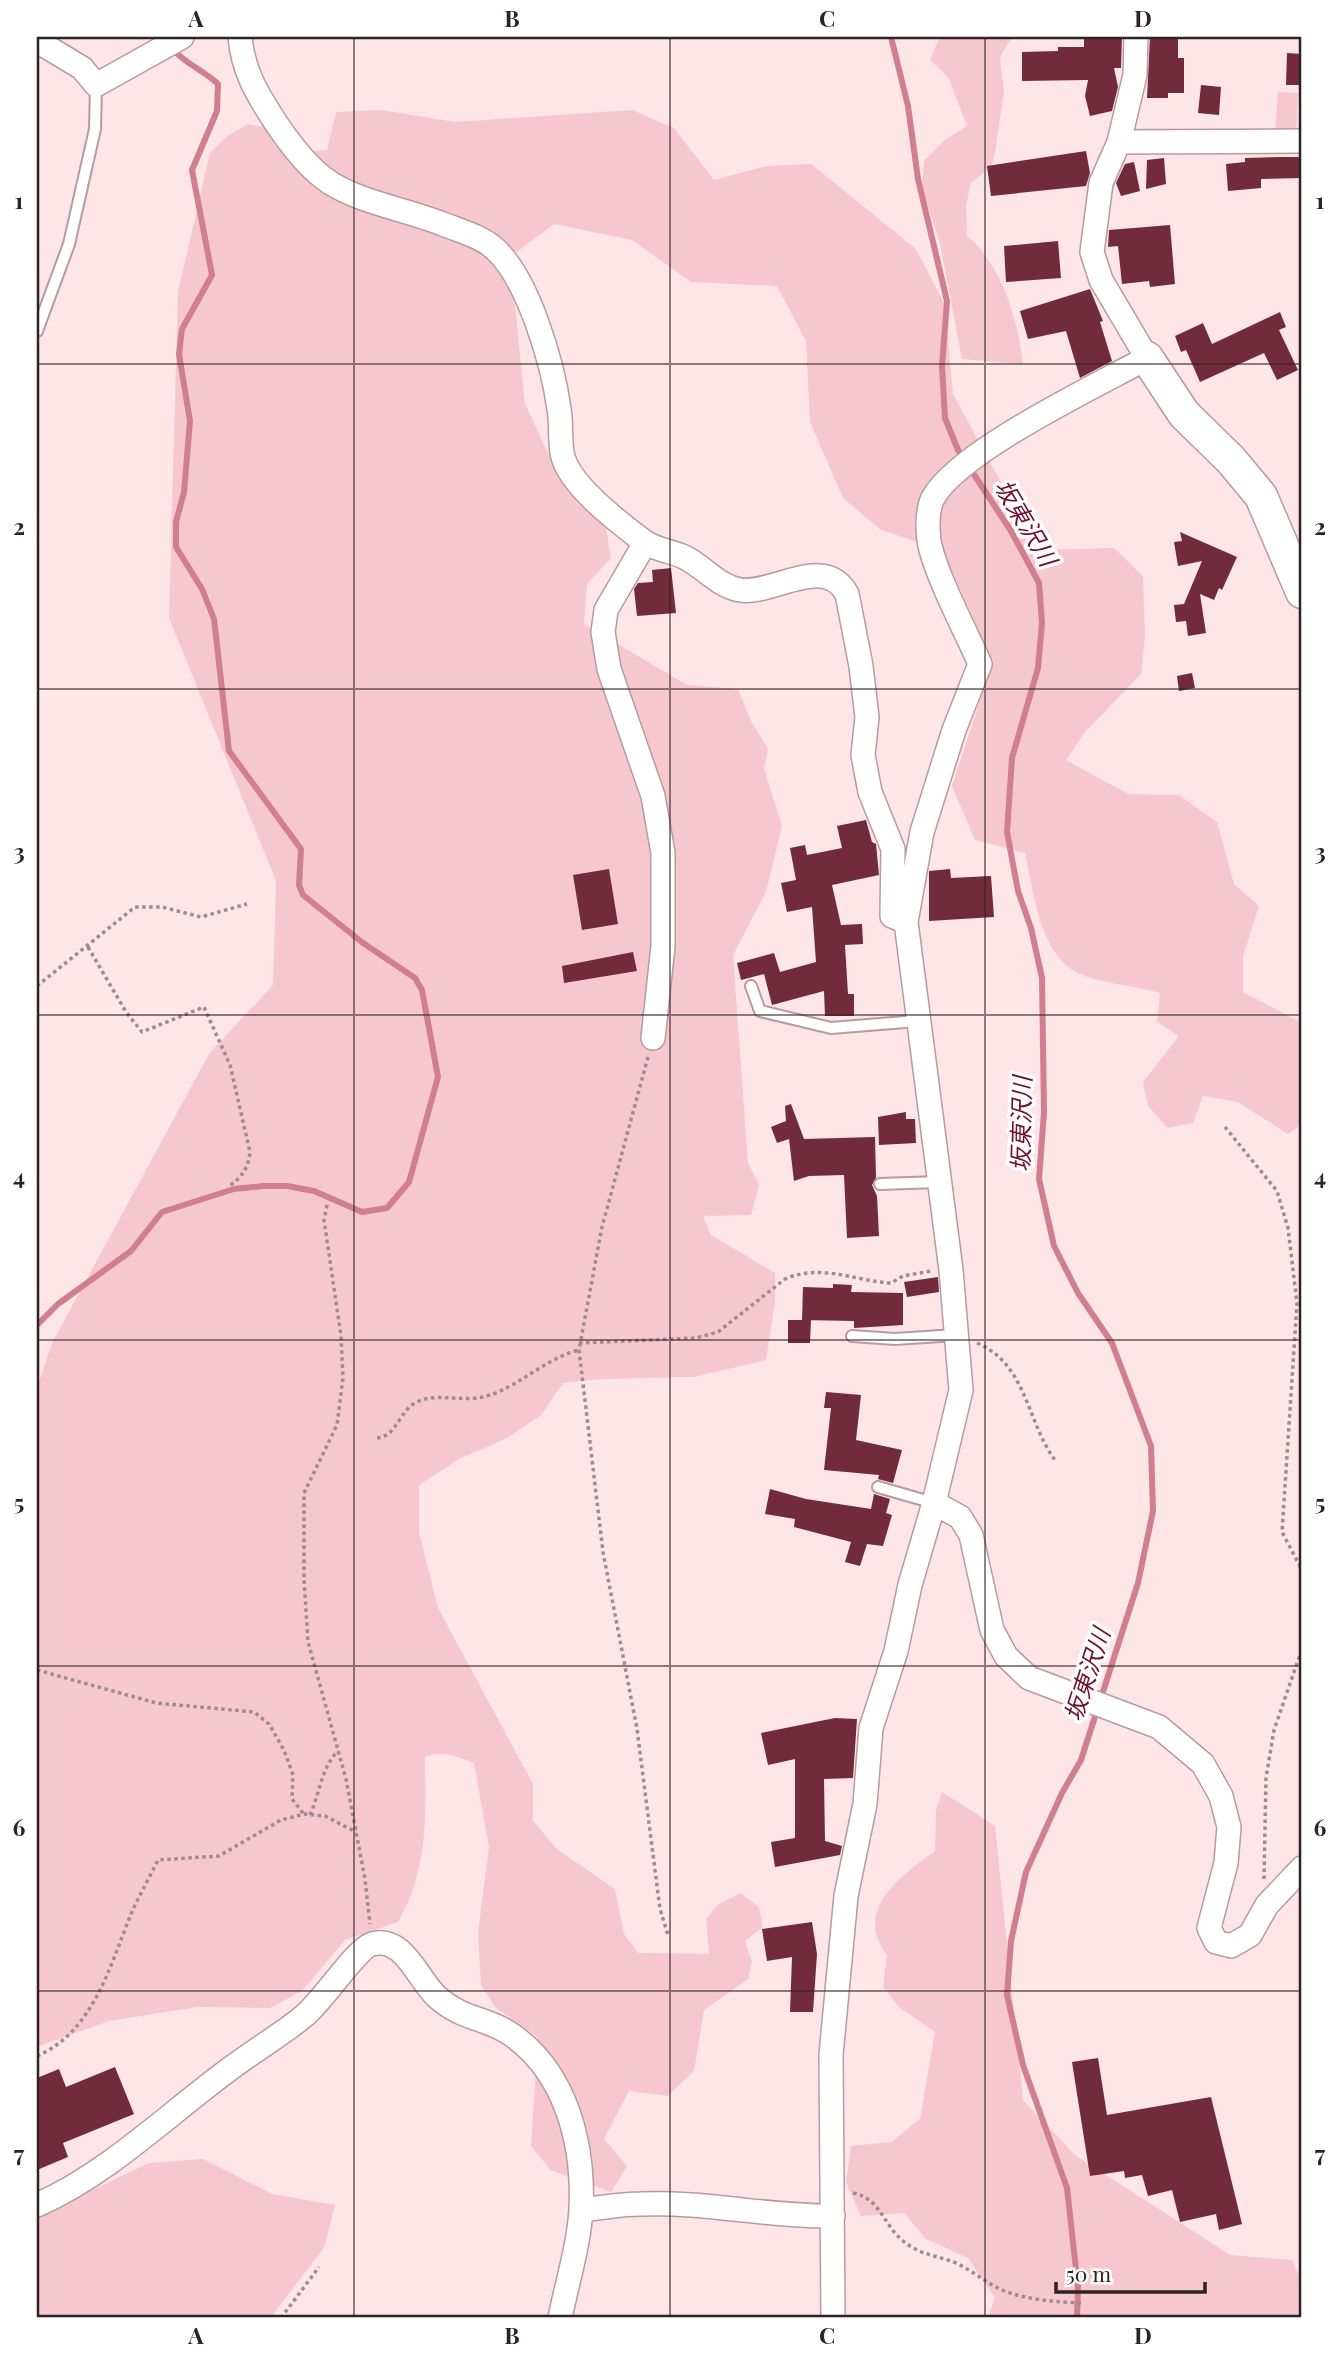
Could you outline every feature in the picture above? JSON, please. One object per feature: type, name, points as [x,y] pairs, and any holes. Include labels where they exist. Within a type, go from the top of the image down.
[{"type":"street","points":[[37,41],[82,68],[96,85],[182,37]]},
{"type":"street","points":[[240,37],[243,66],[268,112],[287,139],[329,182],[461,231],[497,251],[520,287],[547,345],[560,410],[563,457],[584,490],[645,543],[687,558],[721,583],[743,591],[816,576],[834,578],[842,584],[847,594],[861,666],[867,717],[863,755],[870,792],[893,849],[892,916],[906,922]]},
{"type":"street","points":[[1136,37],[1135,75],[1119,142],[1101,183],[1092,252],[1101,280],[1184,414],[1231,460],[1261,496],[1302,592]]},
{"type":"street","points":[[1119,142],[1302,141]]},
{"type":"street","points":[[833,2318],[831,2055],[846,1896],[865,1804],[872,1728],[934,1503],[961,1390],[951,1269],[906,922],[922,832],[954,730],[980,664],[930,545],[932,499],[951,475],[1006,436],[1147,358]]},
{"type":"street","points":[[645,543],[606,610],[603,632],[609,669],[653,796],[663,853],[663,946],[653,1038]]},
{"type":"street","points":[[934,1503],[960,1517],[971,1535],[992,1630],[1006,1656],[1029,1678],[1159,1727],[1203,1764],[1222,1796],[1229,1827],[1226,1863],[1209,1928],[1216,1942],[1231,1946],[1250,1935],[1268,1905],[1302,1868]]},
{"type":"street","points":[[37,2205],[65,2193],[106,2166],[232,2067],[306,2015],[330,1991],[356,1955],[371,1944],[389,1943],[403,1953],[429,1989],[454,2012],[510,2033],[533,2052],[555,2082],[566,2104],[579,2151],[581,2210],[560,2318]]},
{"type":"street","points":[[581,2210],[640,2204],[709,2206],[783,2216],[833,2216]]},
{"type":"lane","points":[[37,331],[69,244],[95,129],[96,85]]},
{"type":"lane","points":[[751,986],[760,1011],[777,1017],[831,1028],[917,1021]]},
{"type":"lane","points":[[880,1184],[939,1182]]},
{"type":"lane","points":[[852,1336],[895,1339],[956,1335]]},
{"type":"lane","points":[[877,1487],[934,1503]]},
{"type":"path","points":[[37,986],[88,947],[114,921],[135,907],[162,907],[201,918],[247,904]]},
{"type":"path","points":[[88,947],[126,1012],[142,1032],[204,1007],[230,1065],[250,1152],[248,1167],[239,1179],[228,1187]]},
{"type":"path","points":[[653,1038],[602,1227],[579,1350],[603,1552],[637,1729],[660,1909],[668,1935]]},
{"type":"path","points":[[1225,1126],[1277,1191],[1288,1228],[1297,1303],[1282,1532],[1302,1570]]},
{"type":"path","points":[[327,1205],[324,1220],[341,1336],[342,1402],[325,1456],[304,1493],[304,1579],[308,1642],[339,1750],[366,1879],[371,1944]]},
{"type":"path","points":[[579,1343],[696,1338],[718,1332],[785,1279],[796,1275],[832,1271],[891,1283],[903,1276],[951,1269]]},
{"type":"path","points":[[956,1335],[983,1346],[1007,1367],[1024,1390],[1046,1448],[1055,1460]]},
{"type":"path","points":[[377,1438],[391,1433],[408,1407],[424,1398],[484,1396],[513,1384],[556,1356],[579,1350]]},
{"type":"path","points":[[1268,1905],[1263,1876],[1266,1778],[1274,1730],[1302,1649]]},
{"type":"path","points":[[37,1670],[156,1703],[254,1712],[269,1724],[284,1750],[293,1775],[292,1799],[304,1814]]},
{"type":"path","points":[[310,1815],[320,1794],[324,1770],[339,1750]]},
{"type":"path","points":[[37,2056],[70,2035],[96,1998],[132,1912],[158,1860],[219,1856],[281,1820],[304,1814],[325,1816],[356,1832]]},
{"type":"path","points":[[834,2191],[867,2196],[876,2204],[900,2239],[917,2252],[955,2263],[1000,2289],[1025,2296],[1083,2302]]},
{"type":"path","points":[[281,2318],[319,2267]]},
{"type":"shaded area","points":[[940,37],[1012,37],[1000,57],[1004,91],[995,153],[991,167],[971,183],[966,205],[967,236],[990,262],[1006,294],[1017,330],[1023,364],[962,359],[940,243],[922,187],[924,161],[945,140],[967,126],[948,77],[930,60]]},
{"type":"shaded area","points":[[1278,92],[1298,93],[1296,137],[1275,136]]},
{"type":"shaded area","points":[[381,110],[455,122],[632,110],[674,128],[714,180],[767,166],[811,164],[916,249],[945,305],[953,394],[1038,550],[1114,548],[1143,576],[1145,636],[1141,674],[1085,732],[1066,760],[1128,794],[1179,795],[1217,822],[1234,884],[1259,906],[1243,956],[1243,992],[1302,1023],[1302,1124],[1288,1134],[1238,1102],[1203,1096],[1193,1123],[1168,1128],[1148,1106],[1143,1082],[1179,1036],[1157,1022],[1160,993],[1088,977],[1066,965],[1055,953],[1040,921],[1025,853],[975,840],[952,786],[993,661],[942,550],[881,530],[843,498],[810,422],[806,341],[777,286],[691,282],[632,240],[554,224],[510,257],[525,404],[549,455],[578,503],[605,522],[611,558],[587,584],[584,624],[687,685],[738,689],[751,721],[768,749],[764,769],[782,826],[766,892],[733,955],[748,1163],[759,1185],[751,1215],[703,1216],[711,1235],[775,1273],[775,1302],[766,1360],[694,1377],[601,1379],[563,1383],[541,1415],[507,1438],[459,1459],[419,1485],[419,1532],[438,1608],[533,1784],[533,1821],[558,1850],[615,1889],[624,1934],[638,1953],[709,1954],[706,1919],[719,1904],[741,1893],[759,1907],[763,1927],[745,1941],[752,1962],[748,1979],[704,2010],[694,2071],[668,2096],[629,2091],[604,2139],[627,2166],[611,2192],[551,2170],[531,2146],[538,2038],[495,2007],[481,1985],[478,1933],[489,1847],[474,1763],[456,1757],[437,1754],[425,1757],[425,1821],[420,1862],[415,1883],[398,1922],[345,1940],[302,1991],[270,2008],[197,2007],[109,2021],[37,2047],[37,1388],[52,1343],[209,1054],[273,985],[276,881],[169,618],[178,292],[210,153],[226,137],[248,124],[274,129],[290,153],[327,150],[336,112]]},
{"type":"shaded area","points":[[942,1792],[995,1826],[1023,2100],[1075,2155],[1230,2255],[1292,2260],[1302,2282],[1302,2318],[988,2318],[995,2298],[968,2258],[926,2239],[904,2213],[861,2216],[846,2182],[851,2146],[891,2142],[920,2119],[935,2032],[900,2008],[883,1987],[887,1955],[878,1939],[875,1923],[885,1895],[909,1871],[935,1851],[936,1810]]},
{"type":"shaded area","points":[[203,2159],[272,2194],[335,2205],[324,2248],[270,2318],[37,2318],[37,2216],[149,2163]]},
{"type":"building","points":[[1084,37],[1122,37],[1121,68],[1114,68],[1118,87],[1112,111],[1090,116],[1085,96],[1088,80],[1022,81],[1022,52],[1084,47]]},
{"type":"building","points":[[1150,37],[1178,37],[1178,58],[1184,58],[1184,93],[1168,93],[1168,98],[1147,98]]},
{"type":"building","points":[[1287,53],[1302,54],[1302,85],[1286,85]]},
{"type":"building","points":[[1201,85],[1221,87],[1219,115],[1198,113]]},
{"type":"building","points":[[1086,151],[1090,173],[1086,186],[991,196],[987,166]]},
{"type":"building","points":[[1302,157],[1302,178],[1261,179],[1261,188],[1228,191],[1226,164],[1245,162],[1245,158]]},
{"type":"building","points":[[1164,158],[1166,184],[1146,189],[1147,160]]},
{"type":"building","points":[[1134,162],[1140,191],[1121,196],[1116,183],[1125,164]]},
{"type":"building","points":[[1170,225],[1175,284],[1150,287],[1149,281],[1122,284],[1118,246],[1108,247],[1109,230]]},
{"type":"building","points":[[1058,241],[1061,278],[1006,282],[1004,246]]},
{"type":"building","points":[[1090,289],[1103,321],[1100,322],[1112,361],[1080,378],[1066,331],[1028,339],[1020,311]]},
{"type":"building","points":[[1280,312],[1286,327],[1279,330],[1298,370],[1277,380],[1264,353],[1200,382],[1186,350],[1181,352],[1175,336],[1203,323],[1212,344]]},
{"type":"building","points":[[1180,532],[1237,557],[1222,590],[1219,588],[1214,600],[1200,594],[1206,633],[1188,636],[1186,621],[1176,622],[1174,605],[1184,604],[1202,561],[1178,566],[1174,542],[1182,541]]},
{"type":"building","points":[[671,568],[676,613],[637,616],[634,589],[638,583],[653,582],[652,570]]},
{"type":"building","points":[[1192,673],[1195,688],[1179,691],[1177,676]]},
{"type":"building","points":[[866,820],[872,842],[876,844],[879,875],[832,885],[841,925],[862,924],[863,944],[845,945],[848,994],[854,994],[854,1016],[825,1016],[824,991],[772,1005],[764,974],[741,980],[737,963],[774,953],[780,972],[816,962],[812,907],[787,912],[781,883],[796,880],[790,848],[805,845],[807,855],[842,848],[837,826]]},
{"type":"building","points":[[609,869],[618,924],[582,930],[573,875]]},
{"type":"building","points":[[950,869],[951,878],[991,876],[994,917],[929,921],[929,871]]},
{"type":"building","points":[[633,952],[637,971],[564,983],[562,966]]},
{"type":"building","points":[[791,1104],[804,1139],[875,1137],[876,1178],[872,1185],[877,1196],[879,1236],[847,1238],[844,1175],[809,1176],[794,1181],[789,1139],[777,1143],[771,1127],[786,1121],[785,1106]]},
{"type":"building","points":[[906,1112],[906,1119],[915,1119],[916,1143],[879,1145],[878,1117]]},
{"type":"building","points":[[938,1277],[939,1292],[907,1297],[904,1282]]},
{"type":"building","points":[[833,1284],[852,1285],[851,1292],[903,1293],[903,1325],[854,1328],[854,1321],[802,1320],[803,1287],[833,1288]]},
{"type":"building","points":[[788,1320],[811,1320],[810,1343],[788,1343]]},
{"type":"building","points":[[826,1392],[861,1395],[856,1440],[902,1450],[893,1483],[878,1479],[879,1475],[824,1470],[831,1408],[824,1408]]},
{"type":"building","points":[[770,1489],[806,1499],[871,1509],[874,1494],[890,1499],[886,1513],[892,1515],[883,1546],[867,1544],[860,1566],[845,1562],[851,1542],[794,1527],[795,1519],[765,1514]]},
{"type":"building","points":[[835,1718],[857,1719],[853,1778],[824,1779],[825,1841],[842,1846],[840,1855],[775,1867],[771,1842],[795,1838],[795,1759],[768,1765],[761,1733]]},
{"type":"building","points":[[812,1922],[817,1954],[813,2012],[790,2012],[792,1957],[767,1961],[762,1929]]},
{"type":"building","points":[[1098,2058],[1107,2115],[1211,2097],[1242,2224],[1219,2230],[1216,2214],[1180,2222],[1172,2190],[1148,2196],[1142,2175],[1125,2178],[1124,2171],[1090,2176],[1072,2062]]},
{"type":"building","points":[[115,2067],[134,2114],[63,2143],[68,2157],[37,2170],[37,2078],[59,2069],[66,2087]]},
{"type":"waterway","name":"坂東沢川","points":[[891,37],[908,106],[918,179],[947,301],[942,366],[945,418],[958,450],[1011,531],[1039,583],[1042,623],[1038,668],[1012,758],[1007,832],[1018,891],[1031,928],[1042,978],[1044,1112],[1039,1179],[1054,1246],[1078,1293],[1112,1343],[1151,1446],[1153,1511],[1138,1583],[1081,1760],[1062,1793],[1026,1872],[1011,1941],[1007,1995],[1023,2065],[1067,2188],[1078,2287],[1077,2318]]},
{"type":"waterway","points":[[37,1325],[58,1304],[131,1251],[162,1212],[234,1189],[263,1186],[287,1186],[314,1191],[362,1212],[387,1208],[409,1182],[438,1077],[422,990],[415,978],[363,943],[303,895],[299,885],[301,849],[229,751],[214,619],[202,589],[176,547],[176,522],[184,492],[190,421],[179,354],[182,329],[212,275],[192,170],[217,111],[218,84],[172,48]]}]
